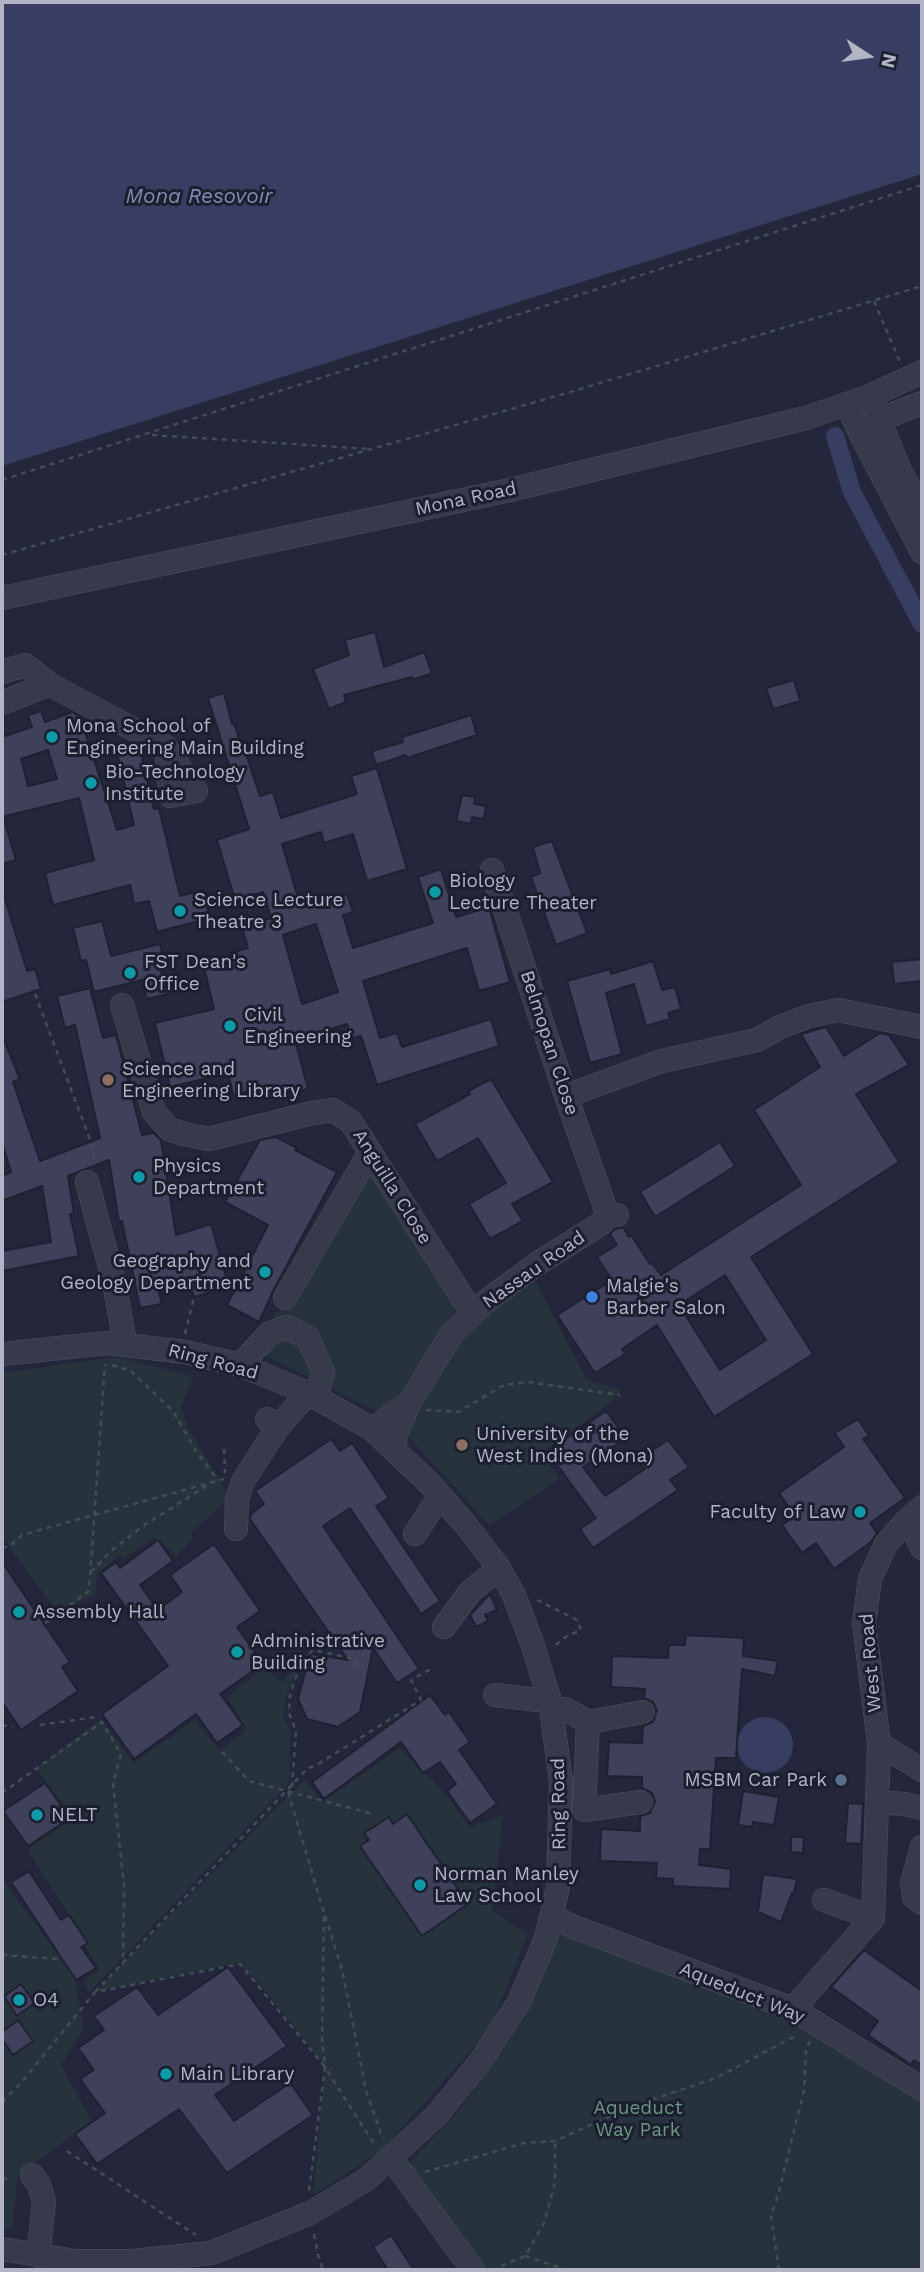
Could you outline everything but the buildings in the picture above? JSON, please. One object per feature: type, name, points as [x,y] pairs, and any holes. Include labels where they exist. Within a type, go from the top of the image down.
[{"type":"street","name":"Mona Road","points":[[2,598],[510,490],[806,418],[870,396],[914,376]]},
{"type":"street","points":[[870,396],[899,469],[922,511]]},
{"type":"street","points":[[860,433],[881,419],[922,403]]},
{"type":"street","points":[[847,404],[922,552]]},
{"type":"street","points":[[2,672],[25,665],[49,684],[166,747]]},
{"type":"street","points":[[2,702],[49,684]]},
{"type":"street","name":"Belmopan Close","points":[[492,870],[566,1097],[605,1207],[611,1215]]},
{"type":"street","name":"Anguilla Close","points":[[122,1005],[154,1112],[169,1129],[184,1135],[209,1139],[312,1113],[333,1111],[351,1122],[473,1314]]},
{"type":"street","points":[[566,1097],[662,1061],[757,1040],[780,1027],[809,1016],[838,1010],[922,1027]]},
{"type":"street","points":[[285,1298],[370,1152]]},
{"type":"street","points":[[87,1182],[114,1282],[125,1343]]},
{"type":"street","name":"Nassau Road","points":[[409,1403],[453,1332],[489,1299],[611,1215]]},
{"type":"street","points":[[236,1529],[237,1499],[243,1481],[273,1423],[312,1395],[323,1372],[308,1338],[287,1327],[270,1333],[240,1365]]},
{"type":"street","name":"Ring Road","points":[[2,1354],[125,1343],[185,1352],[240,1365],[312,1395],[372,1429],[394,1447],[440,1496],[499,1568],[514,1595],[551,1702],[561,1781],[558,1887],[552,1917],[519,2002],[480,2062],[436,2116],[385,2153],[368,2179],[310,2213],[211,2253],[132,2261],[75,2261],[2,2249]]},
{"type":"street","points":[[372,1429],[409,1403]]},
{"type":"street","points":[[394,1447],[409,1403]]},
{"type":"street","points":[[415,1534],[440,1496]]},
{"type":"street","points":[[915,1513],[922,1548]]},
{"type":"street","name":"West Road","points":[[873,1918],[879,1744],[864,1623],[870,1579],[886,1544],[915,1513]]},
{"type":"street","points":[[444,1627],[470,1592],[499,1568]]},
{"type":"street","points":[[495,1695],[538,1699]]},
{"type":"street","points":[[565,1709],[588,1722],[643,1712]]},
{"type":"street","points":[[588,1722],[584,1810],[641,1802]]},
{"type":"street","points":[[879,1744],[922,1770]]},
{"type":"street","points":[[878,1802],[922,1808]]},
{"type":"street","points":[[922,1847],[912,1883],[914,1897],[922,1903]]},
{"type":"street","points":[[793,2009],[873,1918],[824,1900]]},
{"type":"street","name":"Aqueduct Way","points":[[552,1917],[793,2009],[815,2030],[922,2089]]},
{"type":"street","points":[[385,2153],[473,2270]]},
{"type":"street","points":[[32,2175],[44,2202],[38,2256]]},
{"type":"path","points":[[2,480],[922,185]]},
{"type":"path","points":[[2,555],[922,286]]},
{"type":"path","points":[[874,301],[914,376]]},
{"type":"path","points":[[148,435],[372,449]]},
{"type":"path","points":[[36,994],[91,1142],[96,1168],[87,1182]]},
{"type":"path","points":[[184,1337],[194,1297]]},
{"type":"path","points":[[45,1623],[89,1591],[106,1357]]},
{"type":"path","points":[[105,1362],[131,1371],[173,1411],[215,1481]]},
{"type":"path","points":[[409,1403],[429,1412],[458,1412],[504,1385],[528,1382],[620,1395]]},
{"type":"path","points":[[2,1547],[9,1547],[22,1535],[225,1478],[224,1449]]},
{"type":"path","points":[[91,1573],[112,1550],[146,1524],[215,1481]]},
{"type":"path","points":[[514,1595],[527,1594],[577,1620],[581,1630],[548,1649]]},
{"type":"path","points":[[292,1787],[296,1731],[289,1713],[290,1695],[302,1659],[314,1650],[350,1658],[360,1666],[358,1668]]},
{"type":"path","points":[[2,2102],[95,1992],[308,1768],[421,1700],[411,1680],[430,1670]]},
{"type":"path","points":[[40,1725],[96,1717]]},
{"type":"path","points":[[2,1793],[102,1722],[121,1754],[113,1783],[124,1886],[123,1965]]},
{"type":"path","points":[[2,1726],[13,1727]]},
{"type":"path","points":[[222,1752],[250,1781],[373,1814]]},
{"type":"path","points":[[288,1792],[342,1969],[366,2091],[385,2153]]},
{"type":"path","points":[[308,2199],[325,2067],[322,2040],[324,1913]]},
{"type":"path","points":[[2,1955],[58,1959]]},
{"type":"path","points":[[95,1992],[240,1964],[325,2067],[385,2153]]},
{"type":"path","points":[[407,2179],[524,2143],[555,2141],[633,2106],[716,2078],[803,2032],[815,2030]]},
{"type":"path","points":[[779,2270],[771,2216],[804,2090],[806,2049],[815,2030]]},
{"type":"path","points":[[492,2270],[525,2256],[544,2223],[555,2183],[555,2141]]},
{"type":"path","points":[[67,2151],[204,2240]]},
{"type":"path","points":[[312,2224],[323,2270]]},
{"type":"path","points":[[525,2256],[567,2270]]},
{"type":"green space","points":[[370,1158],[458,1305],[391,1407],[378,1412],[256,1351],[275,1326],[275,1314],[292,1300]]},
{"type":"green space","points":[[533,1277],[587,1380],[620,1389],[614,1400],[542,1453],[559,1479],[490,1525],[402,1430],[459,1332]]},
{"type":"green space","points":[[116,1357],[193,1376],[181,1407],[188,1428],[230,1498],[192,1532],[192,1540],[176,1556],[154,1537],[124,1559],[120,1554],[97,1574],[95,1594],[58,1613],[2,1537],[2,1373]]},
{"type":"green space","points":[[301,1663],[287,1694],[283,1717],[291,1733],[289,1783],[89,1993],[83,1981],[99,1970],[69,1915],[28,1850],[74,1818],[36,1769],[101,1719],[134,1763],[194,1720],[220,1751],[247,1730],[227,1697],[264,1668],[282,1682]]},
{"type":"green space","points":[[400,1748],[443,1791],[470,1827],[503,1815],[492,1911],[527,1934],[491,2028],[382,2150],[313,2195],[325,2067],[269,1995],[239,1962],[95,1992],[305,1779],[322,1802]]},
{"type":"green space","points":[[2,1879],[74,1976],[84,2028],[61,2065],[92,2122],[18,2174],[12,2229],[2,2227]]},
{"type":"green space","name":"Aqueduct Way Park","points":[[557,1926],[806,2023],[922,2095],[922,2270],[479,2270],[405,2168],[460,2109],[525,2016]]},
{"type":"water","name":"Mona Resovoir","points":[[2,2],[922,2],[922,174],[2,466]]},
{"type":"water","points":[[760,1717],[770,1717],[785,1725],[791,1734],[791,1756],[785,1765],[770,1773],[760,1773],[742,1761],[737,1750],[737,1740],[749,1722]]},
{"type":"waterway","points":[[835,436],[852,492],[922,624]]},
{"type":"place","name":"Mona School of Engineering Main Building","points":[[52,737]]},
{"type":"place","name":"Bio-Technology Institute","points":[[91,783]]},
{"type":"place","name":"Biology Lecture Theater","points":[[435,892]]},
{"type":"place","name":"Science Lecture Theatre 3","points":[[180,911]]},
{"type":"place","name":"FST Dean's Office","points":[[130,973]]},
{"type":"place","name":"Civil Engineering","points":[[230,1026]]},
{"type":"place","name":"Science and Engineering Library","points":[[108,1080]]},
{"type":"place","name":"Physics Department","points":[[139,1177]]},
{"type":"place","name":"Geography and Geology Department","points":[[265,1272]]},
{"type":"place","name":"Malgie's Barber Salon","points":[[592,1297]]},
{"type":"place","name":"University of the West Indies (Mona)","points":[[462,1445]]},
{"type":"place","name":"Faculty of Law","points":[[860,1512]]},
{"type":"place","name":"Assembly Hall","points":[[19,1612]]},
{"type":"place","name":"Administrative Building","points":[[237,1652]]},
{"type":"place","name":"MSBM Car Park","points":[[841,1780]]},
{"type":"place","name":"NELT","points":[[37,1815]]},
{"type":"place","name":"Norman Manley Law School","points":[[420,1885]]},
{"type":"place","name":"O4","points":[[19,2000]]},
{"type":"place","name":"Main Library","points":[[166,2074]]}]
